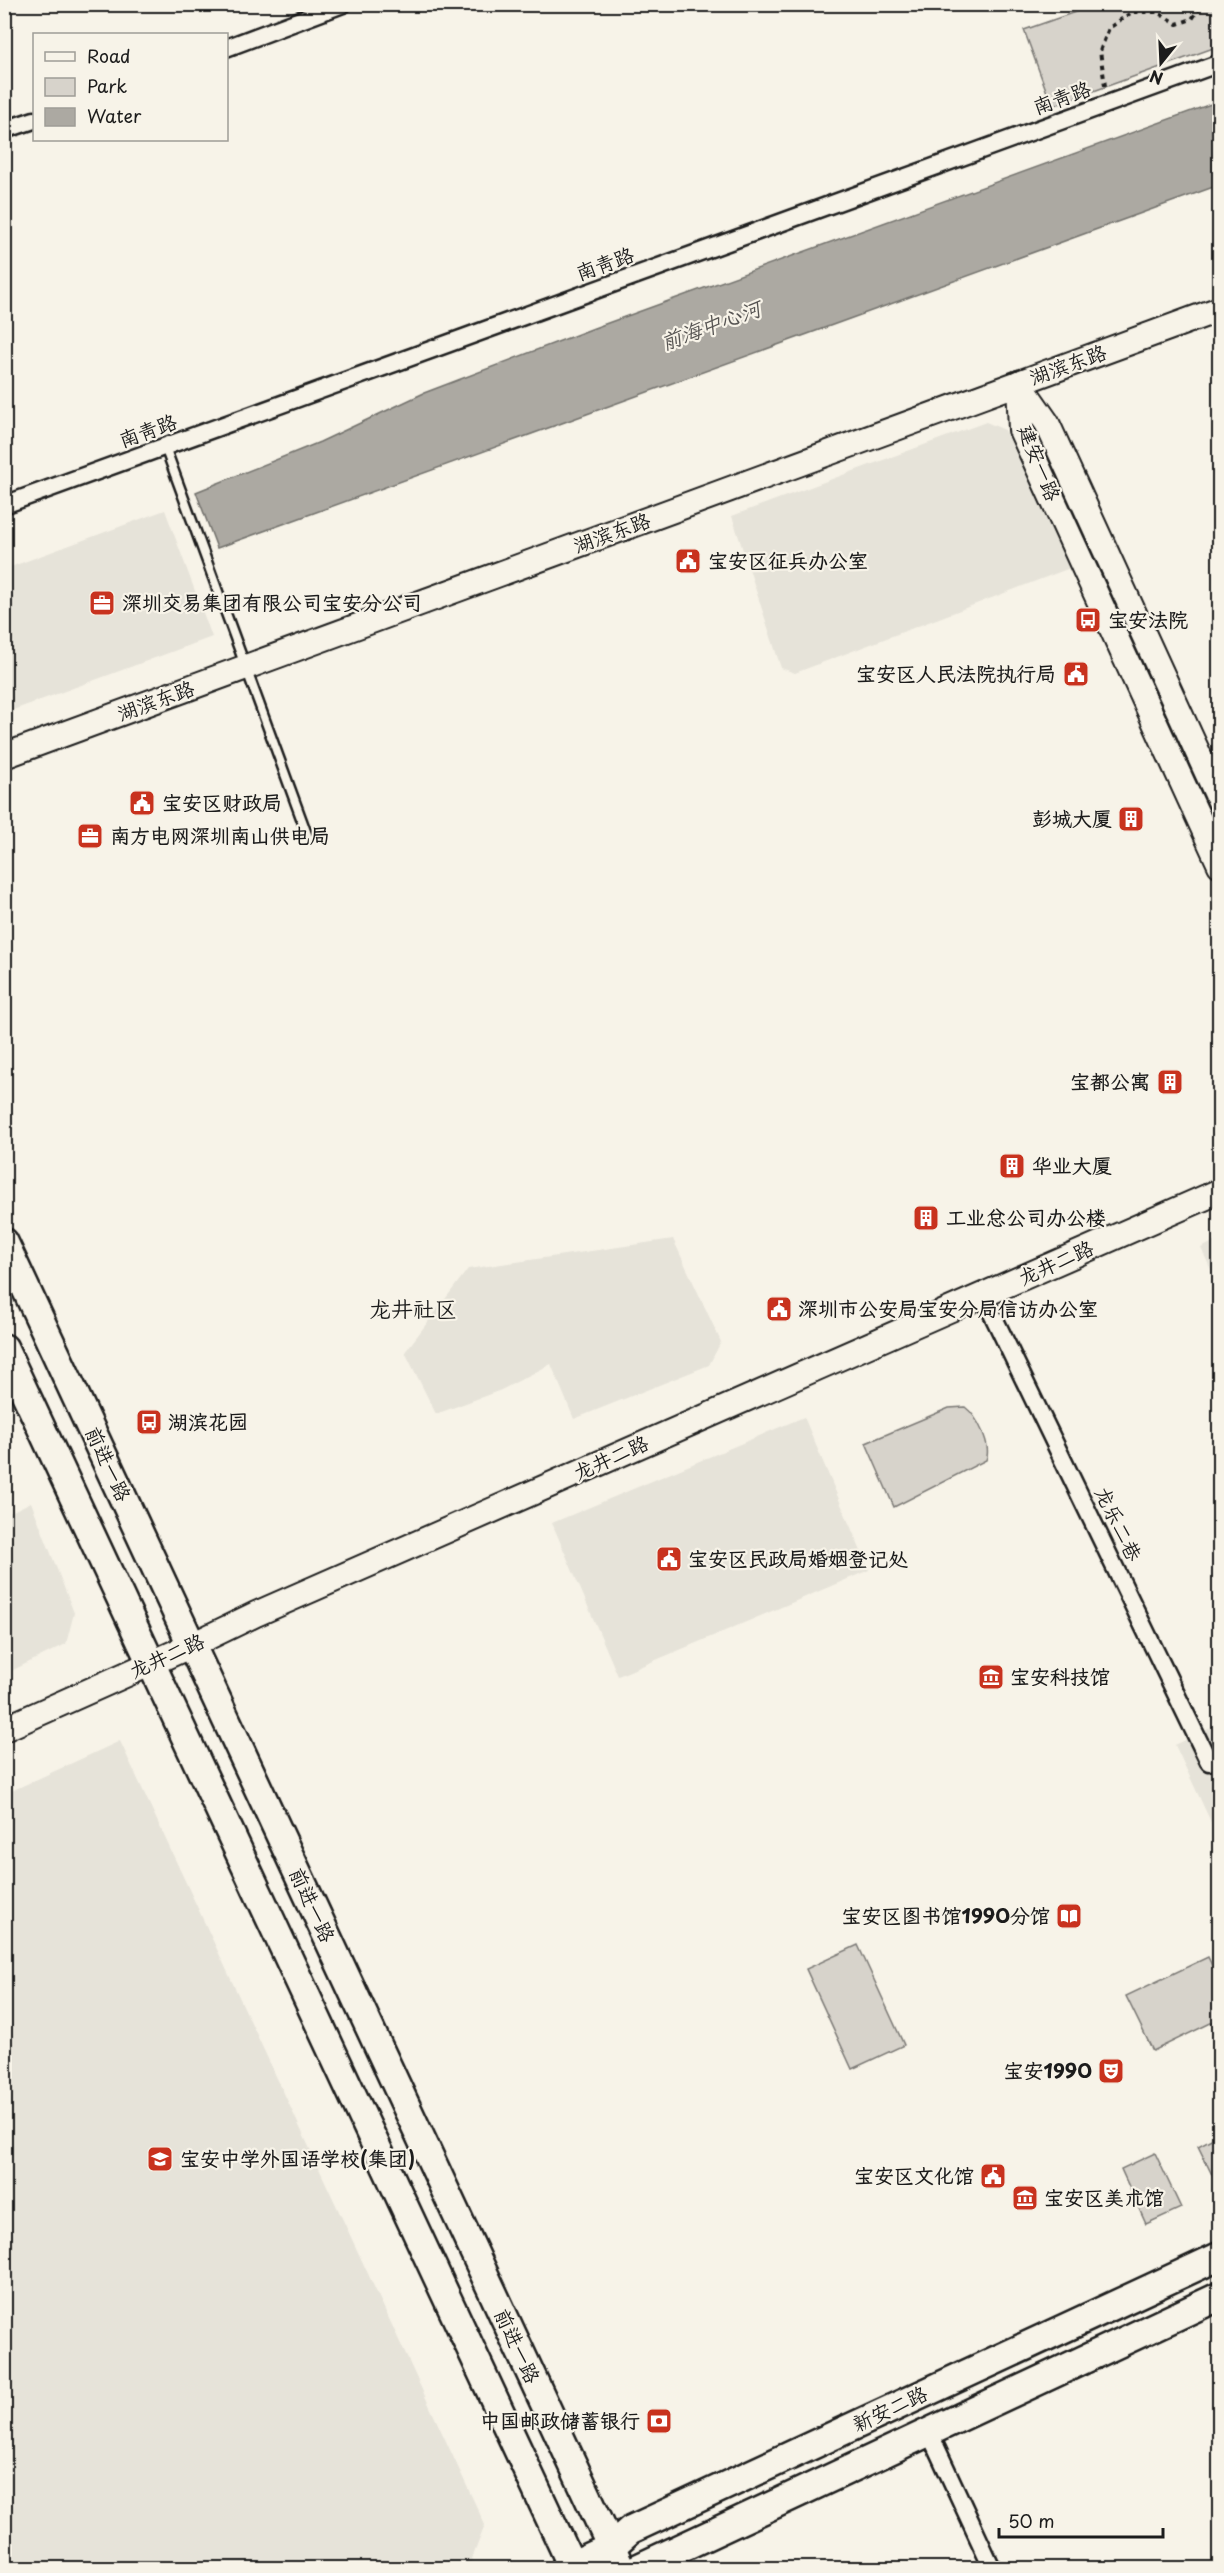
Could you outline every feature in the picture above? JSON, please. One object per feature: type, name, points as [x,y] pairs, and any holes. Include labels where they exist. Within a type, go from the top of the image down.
[{"type":"main road","name":"湖滨东路","points":[[4,756],[1220,309]]},
{"type":"main road","name":"建安一路","points":[[1019,383],[1047,423],[1220,801]]},
{"type":"main road","name":"建安一路","points":[[1019,383],[1021,430],[1220,865]]},
{"type":"main road","name":"龙井二路","points":[[4,1729],[153,1663],[256,1614],[1220,1191]]},
{"type":"main road","name":"前进一路","points":[[4,1242],[616,2558]]},
{"type":"main road","points":[[4,1348],[153,1663],[570,2567]]},
{"type":"main road","name":"新安二路","points":[[570,2567],[616,2558],[630,2530],[1220,2256]]},
{"type":"main road","name":"新安二路","points":[[638,2568],[1220,2295]]},
{"type":"street","points":[[228,47],[343,4]]},
{"type":"street","name":"南青路","points":[[4,505],[1220,63]]},
{"type":"street","points":[[4,130],[33,120]]},
{"type":"street","name":"龙乐二巷","points":[[983,1294],[1209,1762],[1220,1757]]},
{"type":"street","points":[[929,2432],[993,2568]]},
{"type":"lane","points":[[165,447],[308,837]]},
{"type":"path","points":[[1107,104],[1100,51],[1109,28],[1132,12],[1157,12],[1176,24],[1192,19],[1202,4]]},
{"type":"shaded area","points":[[986,422],[1005,430],[1070,568],[795,673],[781,668],[732,516]]},
{"type":"shaded area","name":"深圳交易集团有限公司宝安分公司","points":[[165,510],[212,637],[5,713],[5,569]]},
{"type":"shaded area","points":[[673,1239],[721,1342],[709,1365],[574,1419],[551,1364],[501,1390],[436,1414],[405,1352],[468,1269]]},
{"type":"shaded area","points":[[1219,1239],[1219,1287],[1201,1248]]},
{"type":"shaded area","points":[[804,1417],[869,1570],[618,1676],[552,1523]]},
{"type":"shaded area","points":[[31,1502],[74,1613],[66,1644],[5,1674],[5,1515]]},
{"type":"shaded area","points":[[1219,1724],[1219,1834],[1217,1835],[1175,1745]]},
{"type":"shaded area","name":"宝安中学外国语学校(集团)","points":[[120,1741],[485,2525],[470,2564],[459,2568],[10,2568],[5,2557],[5,1794]]},
{"type":"green space","points":[[1098,4],[1219,5],[1219,46],[1052,106],[1024,30]]},
{"type":"green space","points":[[965,1407],[982,1431],[987,1447],[986,1460],[894,1507],[866,1443],[949,1408]]},
{"type":"green space","points":[[858,1945],[904,2045],[852,2069],[806,1969]]},
{"type":"green space","points":[[1208,1957],[1219,1980],[1219,2019],[1153,2051],[1126,1996]]},
{"type":"green space","points":[[1219,2135],[1220,2189],[1198,2146]]},
{"type":"green space","points":[[1155,2153],[1181,2208],[1146,2224],[1121,2169]]},
{"type":"water","name":"前海中心河","points":[[1219,101],[1219,185],[217,548],[196,492],[320,442],[424,393],[594,328]]},
{"type":"place","name":"宝安区征兵办公室","points":[[688,561]]},
{"type":"place","name":"深圳交易集团有限公司宝安分公司","points":[[102,603]]},
{"type":"place","name":"宝安法院","points":[[1088,620]]},
{"type":"place","name":"宝安区人民法院执行局","points":[[1076,674]]},
{"type":"place","name":"宝安区财政局","points":[[142,803]]},
{"type":"place","name":"彭城大厦","points":[[1131,819]]},
{"type":"place","name":"南方电网深圳南山供电局","points":[[90,836]]},
{"type":"place","name":"宝都公寓","points":[[1170,1082]]},
{"type":"place","name":"华业大厦","points":[[1012,1166]]},
{"type":"place","name":"工业总公司办公楼","points":[[926,1218]]},
{"type":"place","name":"深圳市公安局宝安分局信访办公室","points":[[779,1309]]},
{"type":"place","name":"湖滨花园","points":[[149,1422]]},
{"type":"place","name":"宝安区民政局婚姻登记处","points":[[669,1559]]},
{"type":"place","name":"宝安科技馆","points":[[991,1677]]},
{"type":"place","name":"宝安区图书馆1990分馆","points":[[1069,1916]]},
{"type":"place","name":"宝安1990","points":[[1111,2071]]},
{"type":"place","name":"宝安中学外国语学校(集团)","points":[[160,2159]]},
{"type":"place","name":"宝安区文化馆","points":[[993,2176]]},
{"type":"place","name":"宝安区美术馆","points":[[1025,2198]]},
{"type":"place","name":"中国邮政储蓄银行","points":[[659,2421]]},
{"type":"district","name":"龙井社区","points":[[413,1309]]}]
